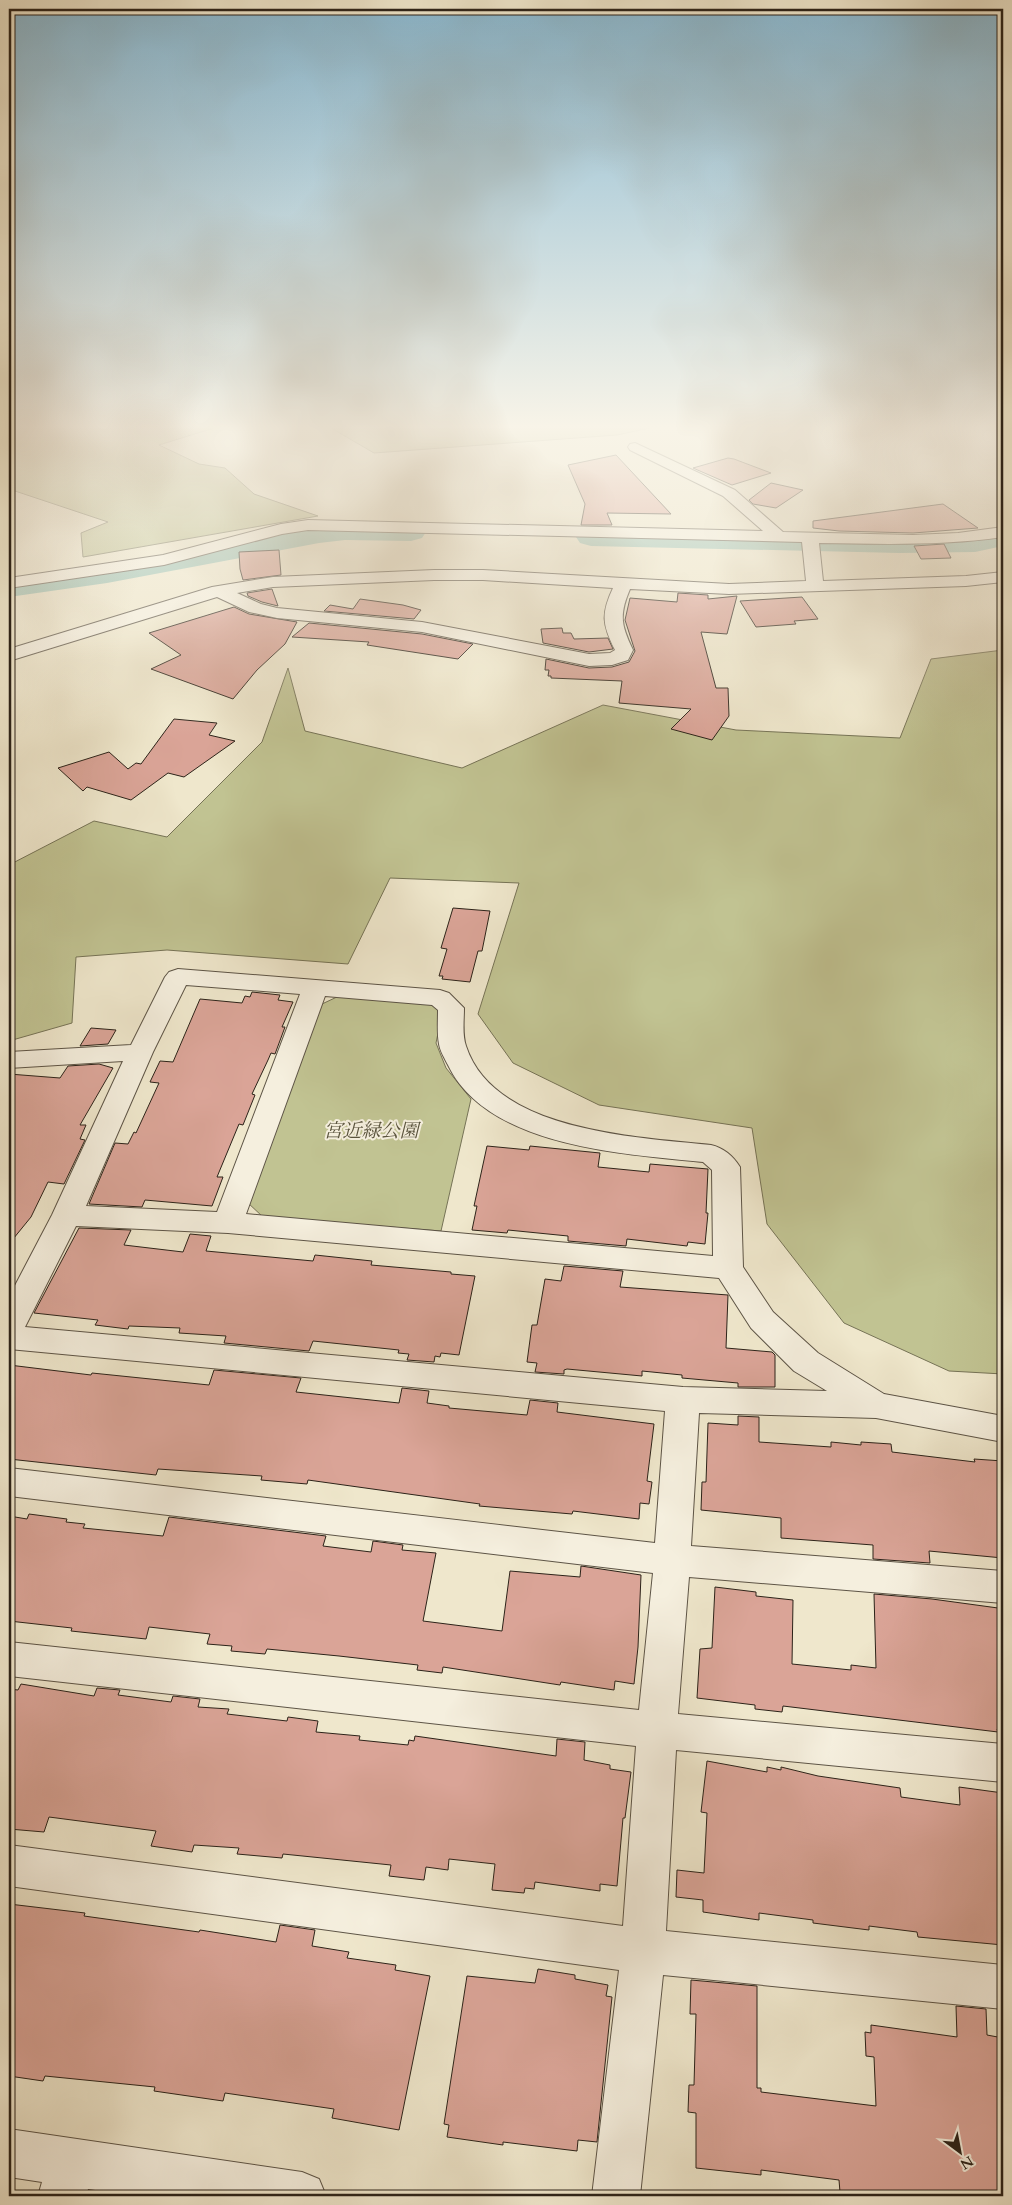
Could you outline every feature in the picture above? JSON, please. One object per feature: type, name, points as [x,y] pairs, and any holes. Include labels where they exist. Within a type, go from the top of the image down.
[{"type":"street","points":[[9,583],[164,560],[274,531]]},
{"type":"street","points":[[501,531],[780,538],[811,543],[958,538],[1003,532]]},
{"type":"street","points":[[772,531],[780,538]]},
{"type":"street","points":[[811,543],[815,586]]},
{"type":"street","points":[[9,655],[218,591],[273,582],[434,575],[483,575],[729,589],[768,589],[966,581],[1003,577]]},
{"type":"street","points":[[218,591],[255,608],[277,613],[422,627],[589,660],[612,659],[621,656],[624,650],[613,628],[613,609],[624,583]]},
{"type":"street","points":[[9,1326],[67,1215],[140,1052],[178,977],[440,998],[451,1008],[452,1045],[467,1076],[500,1107],[549,1130],[620,1144],[711,1154],[726,1167],[728,1268],[762,1320],[806,1362],[876,1405]]},
{"type":"street","points":[[228,1223],[315,988]]},
{"type":"street","points":[[9,1060],[140,1052]]},
{"type":"street","points":[[67,1215],[228,1223],[728,1268]]},
{"type":"street","points":[[9,1337],[683,1400],[876,1405],[1003,1429]]},
{"type":"street","points":[[616,2196],[643,1951],[656,1730],[672,1560],[683,1400]]},
{"type":"street","points":[[9,1482],[672,1560],[1003,1587]]},
{"type":"street","points":[[9,1659],[656,1730],[1003,1763]]},
{"type":"street","points":[[9,1866],[643,1951],[1003,1987]]},
{"type":"street","points":[[9,2152],[67,2179],[302,2196]]},
{"type":"green space","points":[[86,531],[233,531],[83,557],[81,533]]},
{"type":"green space","points":[[1003,650],[1003,1374],[949,1371],[844,1323],[767,1224],[752,1128],[599,1105],[513,1063],[478,1014],[519,883],[390,878],[348,964],[167,950],[76,957],[72,1023],[9,1041],[9,865],[94,821],[167,837],[262,742],[288,668],[305,731],[462,768],[603,705],[736,730],[900,738],[931,659]]},
{"type":"green space","name":"宮近緑公園","points":[[339,996],[428,1001],[442,1014],[436,1043],[446,1068],[471,1099],[441,1231],[263,1217],[247,1202],[322,1004]]},
{"type":"building","points":[[838,531],[940,531],[913,533]]},
{"type":"building","points":[[944,544],[951,558],[921,559],[914,546]]},
{"type":"building","points":[[279,550],[281,575],[243,580],[239,552]]},
{"type":"building","points":[[272,589],[278,606],[262,602],[248,596],[247,593]]},
{"type":"building","points":[[678,593],[708,595],[708,599],[737,596],[727,634],[701,632],[716,688],[728,688],[729,716],[712,740],[671,729],[691,709],[619,703],[622,681],[551,678],[551,676],[548,676],[549,670],[545,670],[546,659],[589,668],[612,667],[629,662],[635,651],[625,620],[630,598],[677,602]]},
{"type":"building","points":[[802,597],[818,619],[794,621],[796,624],[756,627],[740,601]]},
{"type":"building","points":[[360,599],[403,605],[421,610],[414,619],[324,611],[330,605],[353,609]]},
{"type":"building","points":[[234,607],[249,614],[297,622],[285,644],[257,670],[233,699],[151,669],[181,655],[149,633]]},
{"type":"building","points":[[309,623],[422,634],[473,644],[458,659],[367,645],[369,642],[292,637]]},
{"type":"building","points":[[562,628],[563,633],[571,633],[574,639],[608,638],[613,649],[589,652],[543,643],[541,629]]},
{"type":"building","points":[[174,719],[217,723],[209,735],[235,741],[184,777],[168,773],[131,800],[87,787],[83,791],[58,768],[109,752],[128,769],[136,763],[141,764]]},
{"type":"building","points":[[453,908],[490,911],[482,951],[478,951],[470,982],[442,979],[443,976],[439,976],[447,949],[441,948]]},
{"type":"building","points":[[252,992],[280,995],[278,1000],[293,1002],[282,1027],[285,1027],[275,1054],[271,1053],[252,1094],[255,1095],[243,1125],[239,1124],[217,1177],[223,1177],[212,1206],[145,1200],[142,1207],[89,1204],[115,1143],[128,1144],[134,1132],[136,1133],[159,1083],[150,1082],[160,1061],[173,1062],[200,999],[242,1003],[245,996],[250,997]]},
{"type":"building","points":[[91,1028],[116,1030],[108,1044],[80,1046]]},
{"type":"building","points":[[99,1064],[113,1068],[80,1125],[86,1125],[80,1139],[85,1140],[64,1184],[48,1182],[31,1217],[9,1244],[9,1074],[60,1078],[68,1066]]},
{"type":"building","points":[[487,1146],[529,1150],[530,1146],[600,1153],[598,1167],[649,1172],[650,1164],[708,1169],[706,1213],[708,1213],[705,1244],[688,1242],[687,1246],[627,1239],[626,1246],[568,1241],[568,1236],[508,1230],[507,1233],[472,1230],[477,1206],[474,1206]]},
{"type":"building","points":[[79,1228],[131,1230],[124,1245],[183,1252],[190,1234],[211,1236],[206,1251],[313,1261],[315,1255],[372,1261],[371,1265],[475,1276],[459,1355],[441,1353],[440,1357],[435,1356],[434,1362],[407,1360],[409,1354],[398,1353],[399,1350],[313,1341],[309,1351],[224,1343],[226,1336],[179,1333],[180,1328],[129,1326],[128,1329],[95,1325],[98,1320],[34,1313]]},
{"type":"building","points":[[564,1266],[623,1271],[620,1287],[728,1295],[726,1348],[772,1352],[775,1355],[775,1387],[738,1387],[738,1383],[682,1378],[682,1375],[642,1371],[642,1376],[567,1369],[564,1370],[564,1374],[535,1372],[537,1363],[527,1362],[532,1325],[537,1325],[545,1279],[561,1281]]},
{"type":"building","points":[[9,1365],[91,1375],[92,1373],[209,1385],[214,1370],[301,1378],[296,1392],[399,1403],[402,1388],[429,1391],[427,1403],[449,1406],[449,1408],[527,1415],[530,1400],[558,1403],[557,1412],[654,1424],[647,1481],[652,1482],[649,1504],[640,1503],[639,1519],[573,1511],[572,1514],[479,1506],[480,1504],[308,1480],[307,1484],[261,1480],[262,1476],[158,1469],[156,1475],[9,1459]]},
{"type":"building","points":[[738,1416],[759,1417],[759,1442],[831,1447],[831,1442],[861,1445],[861,1442],[891,1444],[892,1452],[975,1462],[974,1459],[1003,1461],[1003,1558],[929,1551],[930,1563],[873,1559],[873,1545],[781,1538],[781,1518],[701,1510],[702,1482],[706,1482],[708,1423],[738,1425]]},
{"type":"building","points":[[29,1514],[67,1519],[66,1522],[85,1524],[83,1528],[163,1536],[169,1517],[326,1536],[323,1546],[371,1552],[373,1541],[403,1545],[402,1550],[436,1553],[423,1621],[502,1631],[510,1571],[580,1577],[581,1566],[641,1575],[638,1647],[634,1684],[615,1681],[614,1690],[561,1682],[560,1685],[443,1667],[442,1673],[417,1670],[418,1665],[339,1656],[267,1649],[265,1654],[231,1651],[232,1646],[207,1644],[210,1634],[149,1627],[146,1639],[71,1631],[72,1628],[9,1621],[9,1516],[27,1519]]},
{"type":"building","points":[[715,1587],[756,1592],[756,1596],[793,1600],[792,1664],[851,1670],[851,1665],[876,1668],[874,1594],[932,1599],[998,1608],[1003,1681],[1003,1729],[997,1729],[998,1732],[783,1706],[782,1712],[755,1709],[755,1705],[697,1698],[700,1649],[712,1648]]},
{"type":"building","points":[[21,1684],[94,1696],[97,1688],[120,1690],[118,1695],[171,1702],[173,1696],[200,1699],[198,1707],[229,1709],[227,1714],[287,1721],[288,1717],[318,1721],[316,1732],[360,1736],[359,1740],[408,1745],[409,1740],[414,1741],[415,1736],[556,1756],[557,1739],[585,1742],[584,1760],[610,1765],[610,1769],[631,1772],[625,1818],[623,1818],[617,1886],[600,1884],[600,1891],[535,1882],[534,1889],[525,1888],[524,1893],[492,1890],[495,1864],[449,1859],[448,1870],[426,1867],[424,1880],[389,1876],[391,1865],[283,1854],[282,1858],[237,1854],[239,1848],[194,1845],[192,1852],[151,1846],[156,1831],[49,1817],[44,1832],[9,1829],[9,1689],[18,1690]]},
{"type":"building","points":[[707,1761],[767,1772],[767,1767],[781,1770],[781,1767],[818,1776],[900,1788],[901,1797],[960,1805],[959,1787],[1003,1793],[1003,1945],[918,1937],[917,1932],[869,1926],[869,1930],[813,1923],[813,1920],[759,1913],[759,1920],[703,1912],[703,1900],[676,1897],[677,1870],[704,1873],[707,1813],[701,1812]]},
{"type":"building","points":[[9,1904],[85,1913],[84,1916],[199,1932],[200,1930],[276,1942],[280,1925],[315,1930],[312,1946],[349,1952],[347,1958],[396,1965],[395,1970],[430,1976],[399,2130],[332,2118],[334,2109],[225,2093],[223,2101],[154,2091],[155,2087],[45,2076],[43,2081],[9,2076]]},
{"type":"building","points":[[538,1969],[575,1975],[575,1979],[608,1985],[606,1996],[612,1997],[597,2142],[578,2140],[577,2151],[503,2142],[503,2145],[447,2137],[449,2125],[444,2124],[467,1976],[535,1983]]},
{"type":"building","points":[[691,1980],[757,1986],[757,2088],[761,2088],[761,2092],[876,2106],[874,2057],[866,2056],[865,2032],[871,2033],[871,2025],[957,2037],[956,2006],[986,2009],[987,2035],[1003,2038],[1003,2196],[903,2196],[866,2191],[866,2196],[840,2192],[839,2180],[761,2170],[761,2175],[696,2168],[696,2113],[688,2112],[689,2085],[694,2085],[696,2014],[690,2014]]},
{"type":"waterway","points":[[9,588],[107,574],[319,534],[345,531],[411,532]]},
{"type":"waterway","points":[[591,537],[900,544],[975,543],[1003,537]]}]
